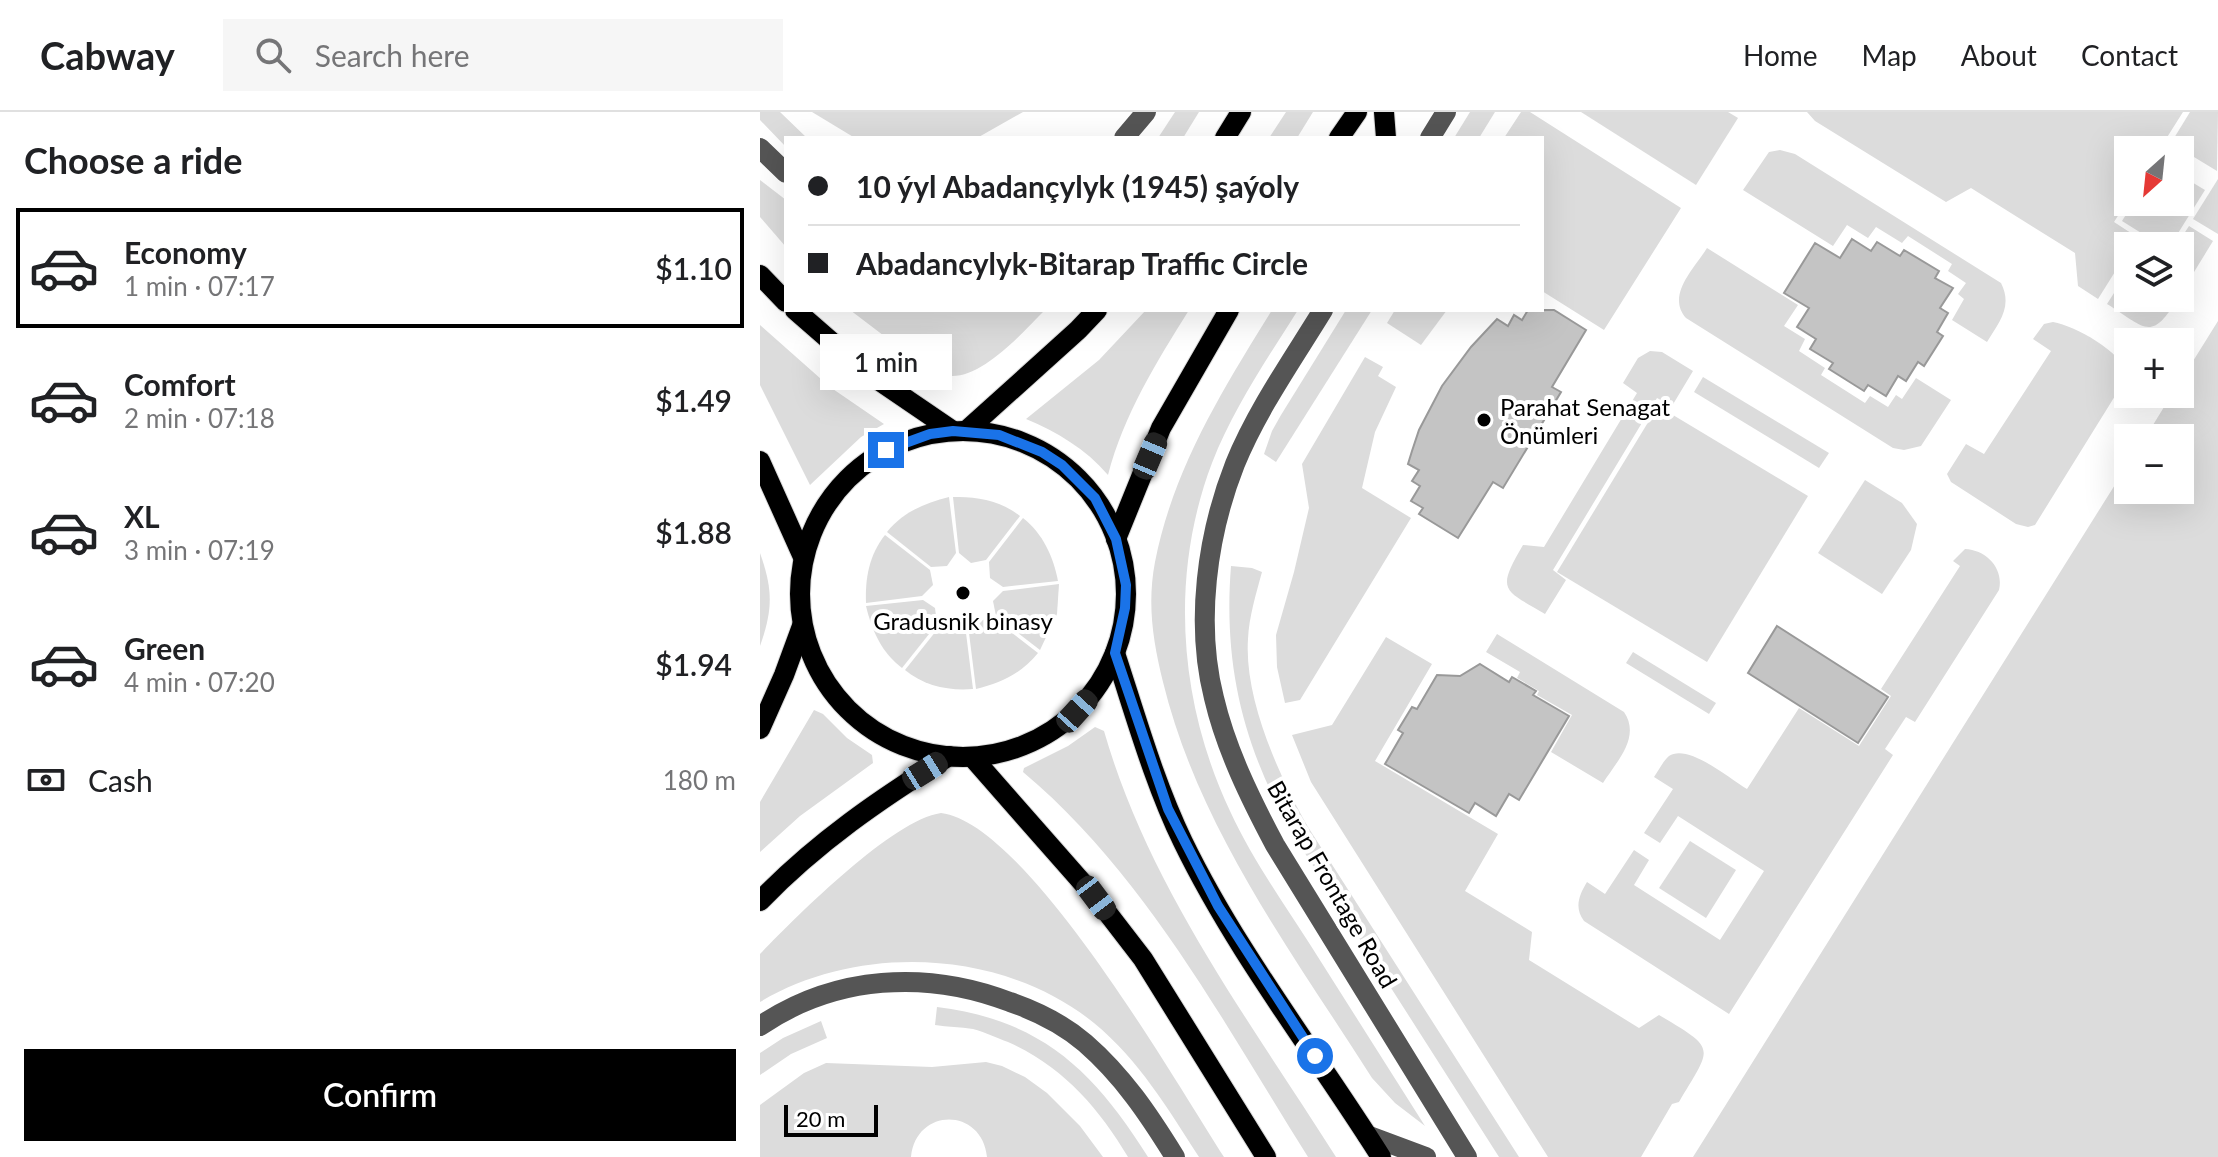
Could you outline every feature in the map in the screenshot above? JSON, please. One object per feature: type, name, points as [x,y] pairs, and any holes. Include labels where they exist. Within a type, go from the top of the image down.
[{"type":"main road","points":[[1226,136],[1241,112]]},
{"type":"main road","points":[[1340,136],[1357,112]]},
{"type":"main road","points":[[1384,112],[1386,136]]},
{"type":"main road","points":[[760,275],[784,300]]},
{"type":"main road","points":[[797,312],[865,371],[959,431]]},
{"type":"main road","points":[[959,431],[1095,312]]},
{"type":"main road","points":[[1116,539],[1161,428],[1228,312]]},
{"type":"main road","points":[[959,431],[999,435],[1022,442],[1062,465],[1095,498],[1116,539],[1126,585],[1125,608],[1115,653],[1092,694],[1059,726],[1018,747],[972,757],[949,756],[926,752],[882,736],[846,707],[818,669],[802,626],[799,603],[803,557],[820,514],[848,477],[886,450],[930,434],[959,431]]},
{"type":"main road","points":[[760,461],[803,557]]},
{"type":"main road","points":[[760,729],[802,626]]},
{"type":"main road","points":[[1115,653],[1152,764],[1184,843],[1230,926],[1381,1157]]},
{"type":"main road","points":[[760,901],[828,837],[877,801],[949,756]]},
{"type":"main road","points":[[972,757],[1096,898],[1143,959],[1266,1157]]},
{"type":"street","points":[[1126,136],[1146,112]]},
{"type":"street","points":[[1431,136],[1446,112]]},
{"type":"street","points":[[760,148],[784,171]]},
{"type":"street","name":"Bitarap Frontage Road","points":[[1322,312],[1243,448],[1220,507],[1207,596],[1206,653],[1214,699],[1252,802],[1275,845],[1467,1157]]},
{"type":"street","points":[[760,1026],[825,993],[858,985],[920,981],[989,993],[1031,1010],[1082,1040],[1126,1084],[1175,1157]]},
{"type":"street","points":[[1367,1135],[1426,1157]]},
{"type":"shaded area","points":[[760,112],[780,112],[805,136],[784,136],[784,145],[760,120]]},
{"type":"shaded area","points":[[812,112],[1023,112],[981,136],[852,136]]},
{"type":"shaded area","points":[[1175,112],[1199,112],[1184,136],[1159,136]]},
{"type":"shaded area","points":[[1286,112],[1313,112],[1298,136],[1270,136]]},
{"type":"shaded area","points":[[1470,112],[1495,112],[1480,136],[1455,136]]},
{"type":"shaded area","points":[[1521,112],[1530,112],[1681,208],[1604,330],[1544,292],[1544,136],[1505,136]]},
{"type":"shaded area","points":[[1581,112],[1728,112],[1738,118],[1696,185]]},
{"type":"shaded area","points":[[1807,112],[2183,112],[2168,136],[2114,136],[2114,216],[2118,216],[2114,222],[2129,232],[2114,232],[2114,273],[2098,299],[2078,286],[2075,253],[1971,188],[1946,202],[1815,121]]},
{"type":"shaded area","points":[[2190,112],[2218,112],[2217,171],[2194,157],[2194,136],[2175,136]]},
{"type":"shaded area","points":[[1780,150],[1795,154],[2001,283],[2005,307],[1987,342],[1952,320],[1964,299],[1958,294],[1966,283],[1948,271],[1952,264],[1908,236],[1902,243],[1876,227],[1868,238],[1847,225],[1833,246],[1743,190],[1769,152]]},
{"type":"shaded area","points":[[2218,179],[2218,234],[2193,219]]},
{"type":"shaded area","points":[[760,180],[784,198],[784,245],[760,217]]},
{"type":"shaded area","points":[[2194,183],[2205,190],[2194,208]]},
{"type":"shaded area","points":[[2125,216],[2189,216],[2179,232],[2140,232],[2122,221]]},
{"type":"shaded area","points":[[2189,226],[2213,241],[2194,272],[2194,232],[2185,232]]},
{"type":"shaded area","points":[[1707,248],[1798,305],[1784,326],[1805,339],[1799,351],[1825,368],[1821,375],[1865,403],[1870,396],[1888,407],[1896,395],[1902,399],[1916,378],[1951,400],[1921,446],[1904,450],[1893,448],[1686,318],[1679,300],[1680,291]]},
{"type":"shaded area","points":[[2114,293],[2114,309],[2107,304]]},
{"type":"shaded area","points":[[853,312],[1043,312],[1014,341],[976,370],[950,376],[921,364]]},
{"type":"shaded area","points":[[1144,312],[1188,312],[1132,410],[1108,475],[1070,442],[1026,419],[1099,360]]},
{"type":"shaded area","points":[[1271,312],[1297,312],[1230,423],[1212,463],[1198,506],[1185,594],[1186,639],[1200,727],[1213,770],[1239,829],[1268,880],[1425,1126],[1395,1103],[1372,1078],[1251,888],[1200,788],[1179,736],[1163,682],[1151,608],[1155,562],[1163,528],[1187,462]]},
{"type":"shaded area","points":[[1345,312],[1371,312],[1276,462],[1264,454],[1281,415]]},
{"type":"shaded area","points":[[1394,312],[1446,312],[1421,345],[1387,323]]},
{"type":"shaded area","points":[[2119,312],[2169,312],[2154,326],[2139,325]]},
{"type":"shaded area","points":[[2218,321],[2218,1157],[1693,1157],[2114,486],[2114,504],[2194,504],[2194,424],[2154,424],[2163,408],[2194,408],[2194,360]]},
{"type":"shaded area","points":[[2044,324],[2063,324],[2097,341],[2114,355],[2114,398],[2035,525],[2028,527],[2016,524],[1951,482],[1947,474],[1966,444],[1984,454],[2051,351],[2033,339]]},
{"type":"shaded area","points":[[760,325],[830,387],[884,424],[861,437],[810,485],[760,385]]},
{"type":"shaded area","points":[[1650,351],[1662,352],[1693,371],[1672,406],[1657,398],[1553,570],[1566,580],[1545,614],[1512,593],[1507,580],[1509,572],[1523,545],[1544,547],[1637,393],[1623,383],[1638,358]]},
{"type":"shaded area","points":[[1365,357],[1383,367],[1378,376],[1396,387],[1375,432],[1362,488],[1411,518],[1300,700],[1285,703],[1277,667],[1276,635],[1309,508],[1302,464]]},
{"type":"shaded area","points":[[1703,377],[1829,453],[1819,468],[1694,392]]},
{"type":"shaded area","points":[[1658,406],[1808,496],[1707,662],[1557,572]]},
{"type":"shaded area","points":[[1865,480],[1902,503],[1917,524],[1911,550],[1882,594],[1818,553]]},
{"type":"shaded area","points":[[949,497],[956,553],[947,566],[931,567],[887,532],[915,509]]},
{"type":"shaded area","points":[[953,497],[988,500],[1020,516],[986,560],[971,563],[959,553]]},
{"type":"shaded area","points":[[1023,518],[1046,546],[1058,581],[1003,587],[990,578],[989,562]]},
{"type":"shaded area","points":[[885,535],[930,570],[933,585],[922,596],[866,603],[869,568]]},
{"type":"shaded area","points":[[1965,549],[1980,553],[1992,562],[1999,575],[1999,590],[1915,722],[1906,717],[1885,749],[1893,755],[1729,1014],[1584,921],[1579,902],[1587,882],[1605,894],[1634,850],[1649,860],[1634,885],[1720,940],[1764,871],[1678,816],[1660,843],[1644,833],[1673,789],[1654,777],[1669,756],[1687,754],[1709,764],[1747,789],[1799,708],[1859,746],[1891,696],[1881,689],[1960,566],[1953,561]]},
{"type":"shaded area","points":[[760,553],[770,600],[760,646]]},
{"type":"shaded area","points":[[1231,566],[1262,572],[1250,622],[1248,662],[1258,711],[1286,785],[1308,827],[1519,1157],[1499,1157],[1294,836],[1277,804],[1250,739],[1234,673],[1230,639]]},
{"type":"shaded area","points":[[1059,584],[1057,614],[1040,650],[996,616],[993,601],[1003,591]]},
{"type":"shaded area","points":[[923,600],[935,608],[937,624],[902,668],[879,641],[866,606]]},
{"type":"shaded area","points":[[994,619],[1038,653],[1010,676],[976,689],[969,633],[978,620]]},
{"type":"shaded area","points":[[955,623],[966,633],[973,689],[937,686],[905,670],[940,626]]},
{"type":"shaded area","points":[[1497,634],[1624,712],[1629,721],[1629,740],[1603,783],[1551,752],[1572,715],[1537,695],[1539,691],[1517,678],[1520,672],[1486,652]]},
{"type":"shaded area","points":[[1386,637],[1432,664],[1375,761],[1498,834],[1465,891],[1532,932],[1529,960],[1639,1028],[1659,1015],[1692,1035],[1704,1051],[1698,1070],[1679,1102],[1672,1104],[1641,1157],[1548,1157],[1311,782],[1292,735],[1332,725]]},
{"type":"shaded area","points":[[1633,652],[1716,703],[1709,714],[1626,663]]},
{"type":"shaded area","points":[[814,710],[872,755],[873,763],[800,816],[760,852],[760,802]]},
{"type":"shaded area","points":[[1095,727],[1104,731],[1123,789],[1175,899],[1237,1004],[1336,1157],[1308,1157],[1213,1004],[1145,904],[1108,857],[1023,772],[1024,768],[1068,746]]},
{"type":"shaded area","points":[[941,813],[976,828],[1015,861],[1056,907],[1136,1018],[1224,1157],[1199,1157],[1139,1069],[1094,1023],[1058,998],[1017,980],[974,968],[930,963],[885,963],[841,970],[799,983],[760,1002],[760,954],[820,895],[872,851],[897,833]]},
{"type":"shaded area","points":[[1690,841],[1736,870],[1706,918],[1659,888]]},
{"type":"shaded area","points":[[937,1007],[1007,1024],[1036,1037],[1062,1055],[1107,1099],[1148,1157],[1128,1157],[1091,1105],[1046,1063],[982,1032],[935,1025]]},
{"type":"shaded area","points":[[821,1021],[827,1038],[791,1054],[760,1075],[760,1053],[783,1038]]},
{"type":"shaded area","points":[[986,1062],[1002,1066],[1025,1077],[1047,1093],[1080,1126],[1103,1157],[987,1157],[983,1141],[974,1129],[962,1122],[949,1120],[936,1122],[924,1129],[915,1141],[911,1157],[760,1157],[760,1105],[804,1073],[826,1063],[932,1067]]},
{"type":"building","points":[[1852,239],[1871,251],[1877,242],[1900,256],[1904,250],[1939,271],[1935,278],[1953,288],[1940,308],[1948,313],[1937,332],[1943,336],[1924,366],[1918,362],[1906,381],[1898,376],[1886,396],[1868,385],[1864,391],[1829,369],[1833,363],[1810,349],[1816,339],[1797,327],[1809,308],[1784,293],[1815,243],[1840,258]]},
{"type":"building","name":"Parahat Senagat Önümleri","points":[[1554,310],[1586,330],[1552,387],[1561,392],[1503,488],[1493,482],[1458,538],[1419,514],[1423,508],[1411,501],[1420,486],[1412,481],[1419,470],[1408,464],[1419,430],[1442,386],[1471,347],[1497,319],[1508,326],[1514,315],[1522,320],[1527,312]]},
{"type":"building","points":[[1777,626],[1888,697],[1858,743],[1748,673]]},
{"type":"building","points":[[1480,664],[1509,682],[1512,677],[1536,691],[1533,695],[1569,716],[1519,800],[1509,794],[1496,816],[1475,803],[1469,813],[1385,764],[1403,733],[1398,730],[1412,707],[1417,709],[1437,675],[1460,676]]},
{"type":"place","name":"Parahat Senagat Önümleri","points":[[1484,420]]},
{"type":"place","name":"Gradusnik binasy","points":[[963,593]]},
{"type":"route","points":[[886,450],[930,434],[966,431],[999,435],[1022,442],[1062,465],[1095,498],[1116,539],[1126,585],[1122,631],[1115,653],[1168,809],[1218,906],[1315,1056]]}]
